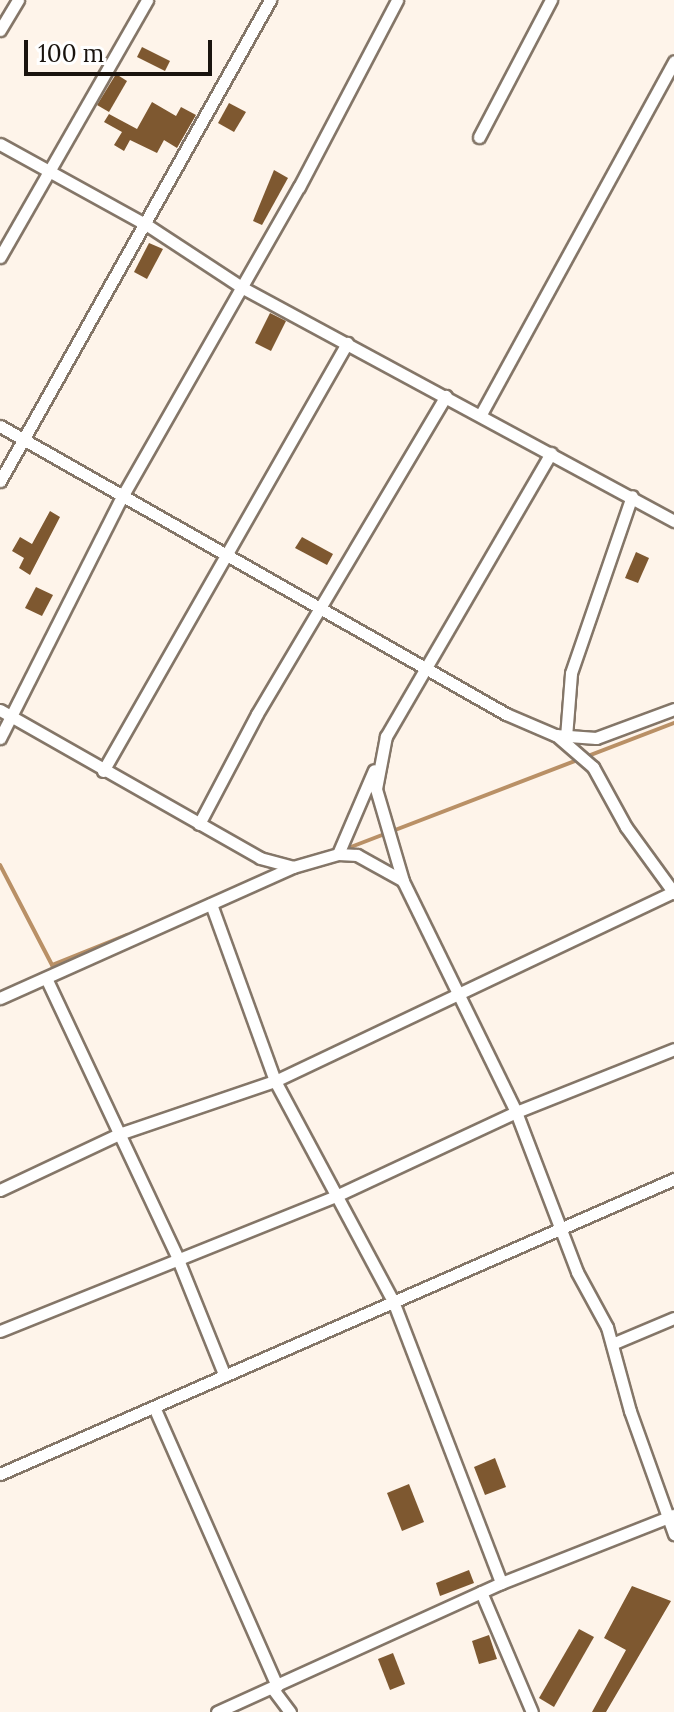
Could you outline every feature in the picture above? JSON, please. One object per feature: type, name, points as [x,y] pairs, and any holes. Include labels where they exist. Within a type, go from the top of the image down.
[{"type":"street","points":[[0,30],[18,0]]},
{"type":"street","points":[[0,257],[147,0]]},
{"type":"street","points":[[0,481],[147,225],[270,0]]},
{"type":"street","points":[[0,738],[14,719],[46,640],[123,495],[243,288],[397,0]]},
{"type":"street","points":[[479,137],[551,0]]},
{"type":"street","points":[[481,414],[674,61]]},
{"type":"street","points":[[0,144],[147,225],[243,288],[674,521]]},
{"type":"street","points":[[103,771],[224,552],[347,343]]},
{"type":"street","points":[[199,824],[319,608],[446,396]]},
{"type":"street","points":[[0,426],[319,608],[430,667],[506,714],[561,736],[596,738],[623,732],[674,709]]},
{"type":"street","points":[[338,854],[386,736],[430,667],[551,453]]},
{"type":"street","points":[[561,736],[571,673],[632,496]]},
{"type":"street","points":[[0,710],[260,858],[293,867]]},
{"type":"street","points":[[0,1190],[119,1134],[275,1081],[673,893],[626,827],[593,767],[561,736]]},
{"type":"street","points":[[377,763],[380,817],[403,881],[516,1112],[612,1344],[674,1534]]},
{"type":"street","points":[[0,998],[293,867],[338,854],[381,864],[403,881]]},
{"type":"street","points":[[211,904],[275,1081],[393,1301],[501,1583]]},
{"type":"street","points":[[46,978],[177,1257],[224,1374]]},
{"type":"street","points":[[0,1331],[177,1257],[336,1196],[516,1112],[674,1049]]},
{"type":"street","points":[[0,1474],[561,1225],[674,1179]]},
{"type":"street","points":[[612,1344],[674,1318]]},
{"type":"street","points":[[154,1407],[275,1687],[290,1712]]},
{"type":"street","points":[[217,1712],[501,1583],[670,1517]]},
{"type":"street","points":[[481,1592],[532,1712]]},
{"type":"building","points":[[142,47],[170,61],[165,71],[137,57]]},
{"type":"building","points":[[116,74],[127,81],[109,112],[97,105]]},
{"type":"building","points":[[152,102],[176,116],[181,107],[196,115],[177,148],[164,140],[157,153],[130,140],[124,151],[114,145],[122,132],[104,122],[109,114],[137,129]]},
{"type":"building","points":[[229,103],[246,112],[234,132],[218,123]]},
{"type":"building","points":[[274,170],[288,178],[262,225],[253,221]]},
{"type":"building","points":[[149,243],[163,249],[147,279],[134,272]]},
{"type":"building","points":[[270,313],[286,321],[271,351],[255,343]]},
{"type":"building","points":[[50,511],[60,517],[30,575],[19,568],[24,558],[12,551],[20,537],[32,544]]},
{"type":"building","points":[[302,537],[333,554],[327,565],[295,548]]},
{"type":"building","points":[[636,552],[649,558],[638,583],[625,578]]},
{"type":"building","points":[[36,587],[53,595],[42,616],[25,608]]},
{"type":"building","points":[[495,1458],[506,1487],[485,1495],[474,1467]]},
{"type":"building","points":[[409,1484],[424,1522],[402,1531],[387,1493]]},
{"type":"building","points":[[469,1570],[474,1583],[440,1596],[436,1583]]},
{"type":"building","points":[[632,1586],[671,1601],[606,1712],[592,1712],[626,1650],[604,1638]]},
{"type":"building","points":[[579,1629],[594,1637],[554,1707],[539,1698]]},
{"type":"building","points":[[489,1635],[497,1659],[479,1664],[472,1641]]},
{"type":"building","points":[[393,1653],[405,1684],[390,1690],[378,1659]]},
{"type":"waterway","points":[[343,850],[674,723]]},
{"type":"waterway","points":[[0,865],[52,965],[127,935]]}]
